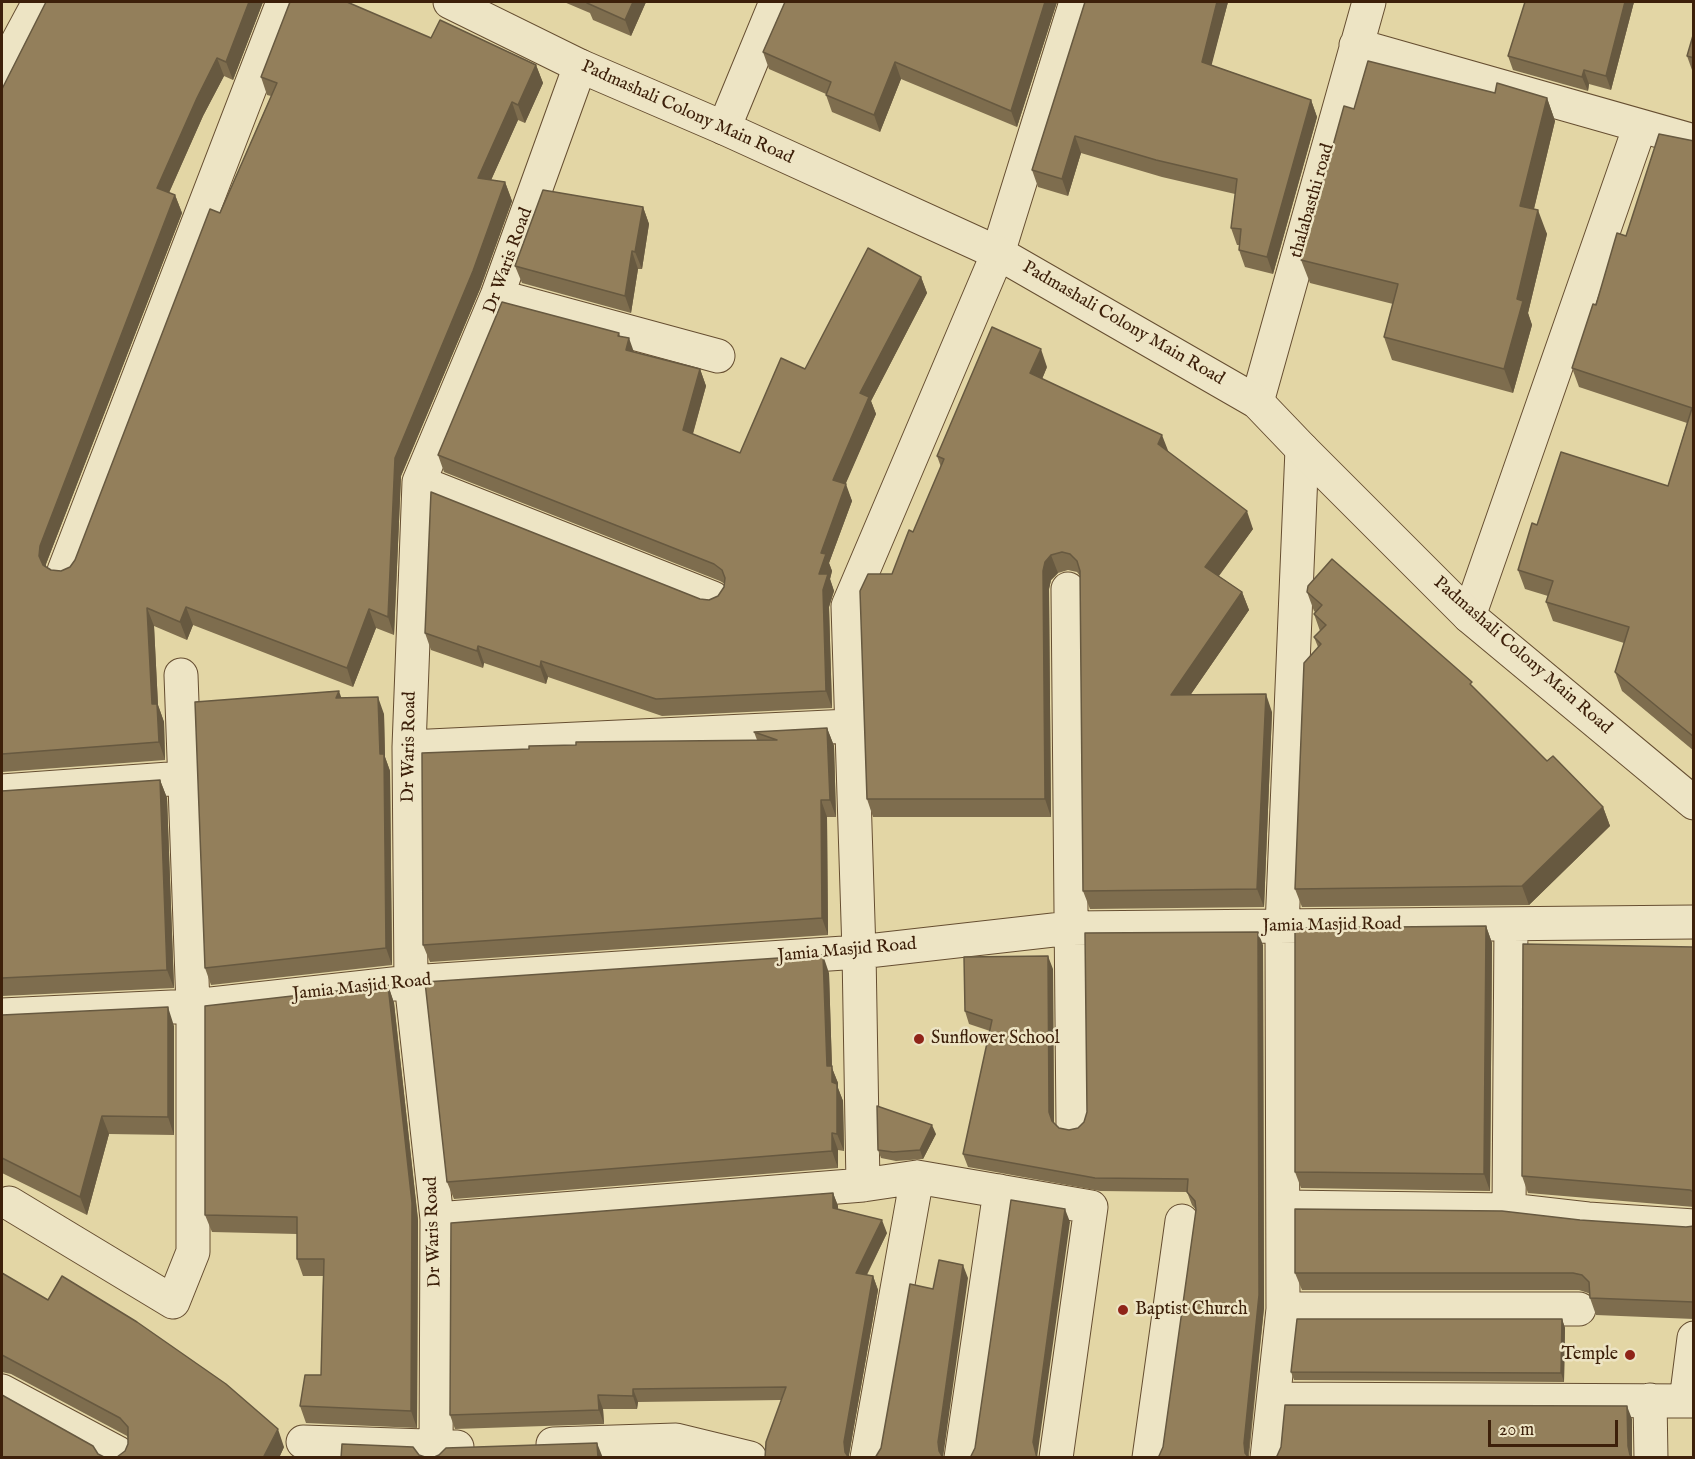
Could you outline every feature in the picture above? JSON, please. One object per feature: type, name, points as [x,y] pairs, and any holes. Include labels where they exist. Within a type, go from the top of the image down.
[{"type":"street","points":[[2,71],[39,2]]},
{"type":"street","points":[[64,571],[283,2]]},
{"type":"street","name":"Padmashali Colony Main Road","points":[[450,2],[490,11],[580,66],[724,128],[998,253],[1257,402],[1469,616],[1694,803]]},
{"type":"street","points":[[724,128],[776,2]]},
{"type":"street","points":[[863,1185],[859,952],[850,726],[848,606],[998,253],[1076,2]]},
{"type":"street","name":"thalabasthi road","points":[[1257,402],[1369,2]]},
{"type":"street","points":[[1356,45],[1694,141]]},
{"type":"street","name":"Dr Waris Road","points":[[436,1453],[437,1219],[411,982],[409,747],[419,482],[497,296],[580,66]]},
{"type":"street","points":[[1469,616],[1640,126]]},
{"type":"street","points":[[497,296],[718,356]]},
{"type":"street","points":[[1267,1458],[1283,1309],[1282,927],[1302,449]]},
{"type":"street","points":[[419,482],[713,598]]},
{"type":"street","points":[[1068,589],[1073,1125]]},
{"type":"street","points":[[9,1203],[173,1302],[193,1252],[193,1006],[180,675]]},
{"type":"street","points":[[409,747],[850,726]]},
{"type":"street","points":[[2,791],[183,778]]},
{"type":"street","name":"Jamia Masjid Road","points":[[2,1015],[193,1006],[411,982],[859,952],[1071,928],[1694,922]]},
{"type":"street","points":[[1509,1210],[1511,924]]},
{"type":"street","points":[[867,1458],[917,1177]]},
{"type":"street","points":[[437,1219],[863,1185],[917,1177],[1091,1207],[1056,1458]]},
{"type":"street","points":[[962,1458],[1000,1191]]},
{"type":"street","points":[[1283,1208],[1509,1210],[1588,1219],[1694,1226]]},
{"type":"street","points":[[1149,1458],[1182,1221]]},
{"type":"street","points":[[1283,1309],[1579,1309]]},
{"type":"street","points":[[1275,1399],[1690,1401],[1694,1338]]},
{"type":"street","points":[[2,1391],[118,1453],[117,1458]]},
{"type":"street","points":[[1650,1400],[1651,1458]]},
{"type":"street","points":[[529,1445],[634,1450],[676,1440],[750,1458]]},
{"type":"street","points":[[303,1442],[436,1453],[482,1446]]},
{"type":"building","points":[[46,2],[249,2],[226,62],[217,58],[157,188],[175,195],[40,546],[39,556],[43,565],[51,570],[61,571],[70,567],[75,560],[210,209],[220,213],[277,83],[261,77],[290,2],[347,2],[431,38],[440,20],[536,65],[518,105],[512,102],[478,178],[505,182],[473,271],[395,458],[388,617],[369,609],[347,668],[186,607],[180,622],[147,608],[152,704],[157,704],[159,742],[2,754],[2,89]]},
{"type":"building","points":[[587,2],[633,2],[625,20]]},
{"type":"building","points":[[785,2],[1045,2],[1011,111],[895,62],[874,115],[826,95],[831,82],[763,52]]},
{"type":"building","points":[[1085,2],[1217,2],[1202,62],[1311,100],[1267,257],[1239,250],[1241,229],[1231,228],[1237,179],[1156,160],[1075,136],[1062,179],[1032,170]]},
{"type":"building","points":[[1525,2],[1625,2],[1606,76],[1584,70],[1582,77],[1508,56]]},
{"type":"building","points":[[1694,32],[1694,58],[1687,56]]},
{"type":"building","points":[[1368,61],[1495,93],[1497,83],[1547,98],[1520,206],[1538,210],[1517,299],[1523,301],[1504,369],[1384,337],[1398,284],[1301,260],[1344,106],[1354,109]]},
{"type":"building","points":[[1659,134],[1694,141],[1694,737],[1615,672],[1629,627],[1546,602],[1553,581],[1518,570],[1532,523],[1537,525],[1561,452],[1668,486],[1692,408],[1572,368],[1593,304],[1596,305],[1617,233],[1626,236]]},
{"type":"building","points":[[543,190],[643,207],[635,252],[632,251],[625,296],[515,266]]},
{"type":"building","points":[[868,248],[921,277],[860,393],[869,397],[833,480],[846,484],[821,553],[826,554],[819,574],[828,574],[823,590],[826,691],[656,699],[541,661],[540,667],[478,646],[477,651],[425,633],[431,492],[700,599],[709,600],[718,596],[724,587],[725,578],[722,570],[714,564],[438,455],[502,302],[619,333],[618,336],[629,338],[626,350],[700,369],[683,430],[740,453],[781,358],[805,369]]},
{"type":"building","points":[[992,327],[1041,349],[1030,373],[1162,435],[1158,444],[1247,511],[1205,567],[1242,592],[1171,695],[1266,694],[1257,889],[1083,891],[1080,571],[1077,561],[1070,554],[1062,552],[1051,555],[1045,562],[1043,571],[1045,799],[867,799],[860,591],[868,574],[892,574],[909,530],[913,532],[944,459],[937,456]]},
{"type":"building","points":[[1332,559],[1472,682],[1470,684],[1547,761],[1553,756],[1603,807],[1522,886],[1295,889],[1304,663],[1321,644],[1314,637],[1326,625],[1314,614],[1322,605],[1307,592],[1308,586]]},
{"type":"building","points":[[339,691],[336,698],[378,697],[380,754],[384,754],[386,948],[205,968],[195,702]]},
{"type":"building","points":[[827,728],[830,800],[821,800],[822,918],[423,945],[422,753],[529,749],[529,746],[576,745],[576,742],[777,740],[754,732]]},
{"type":"building","points":[[160,780],[167,970],[2,978],[2,791]]},
{"type":"building","points":[[1486,926],[1484,1174],[1295,1172],[1295,928]]},
{"type":"building","points":[[1258,932],[1259,1295],[1244,1443],[1245,1453],[1249,1458],[1157,1458],[1163,1447],[1196,1210],[1195,1201],[1187,1192],[1188,1179],[1095,1178],[963,1154],[992,1020],[965,1011],[964,957],[1048,956],[1049,1112],[1052,1121],[1059,1128],[1069,1130],[1078,1128],[1084,1122],[1087,1112],[1085,933]]},
{"type":"building","points":[[1523,944],[1694,947],[1694,1192],[1522,1176]]},
{"type":"building","points":[[823,955],[827,1066],[832,1066],[832,1082],[837,1084],[837,1134],[832,1133],[832,1151],[447,1182],[425,982]]},
{"type":"building","points":[[388,985],[412,1203],[411,1411],[300,1406],[305,1375],[321,1375],[324,1259],[297,1259],[297,1217],[205,1215],[205,1006]]},
{"type":"building","points":[[168,1007],[168,1117],[102,1116],[80,1197],[2,1158],[2,1015]]},
{"type":"building","points":[[877,1106],[932,1125],[920,1150],[893,1152],[878,1150]]},
{"type":"building","points":[[833,1193],[833,1208],[882,1220],[856,1273],[873,1276],[844,1442],[845,1452],[849,1458],[765,1458],[766,1442],[786,1387],[633,1389],[633,1396],[598,1395],[599,1410],[450,1415],[451,1223]]},
{"type":"building","points":[[1011,1200],[1065,1209],[1033,1442],[1037,1458],[970,1458],[975,1448]]},
{"type":"building","points":[[1295,1209],[1502,1211],[1580,1220],[1694,1226],[1694,1302],[1590,1298],[1589,1282],[1582,1275],[1573,1273],[1295,1273]]},
{"type":"building","points":[[939,1260],[963,1265],[938,1442],[943,1458],[875,1458],[881,1448],[910,1284],[933,1289]]},
{"type":"building","points":[[2,1273],[48,1300],[62,1276],[137,1322],[226,1384],[278,1429],[263,1458],[107,1458],[117,1457],[125,1451],[128,1444],[128,1427],[120,1418],[2,1355]]},
{"type":"building","points":[[1297,1319],[1562,1319],[1561,1373],[1291,1372]]},
{"type":"building","points":[[2,1395],[93,1446],[98,1454],[106,1458],[2,1458]]},
{"type":"building","points":[[1285,1405],[1627,1406],[1628,1446],[1630,1455],[1634,1458],[1275,1458],[1281,1447]]},
{"type":"building","points":[[597,1443],[598,1458],[432,1458],[446,1448]]},
{"type":"building","points":[[342,1444],[413,1447],[419,1455],[428,1458],[341,1458]]},
{"type":"place","name":"Sunflower School","points":[[919,1039]]},
{"type":"place","name":"Baptist Church","points":[[1123,1310]]},
{"type":"place","name":"Temple","points":[[1630,1355]]}]
